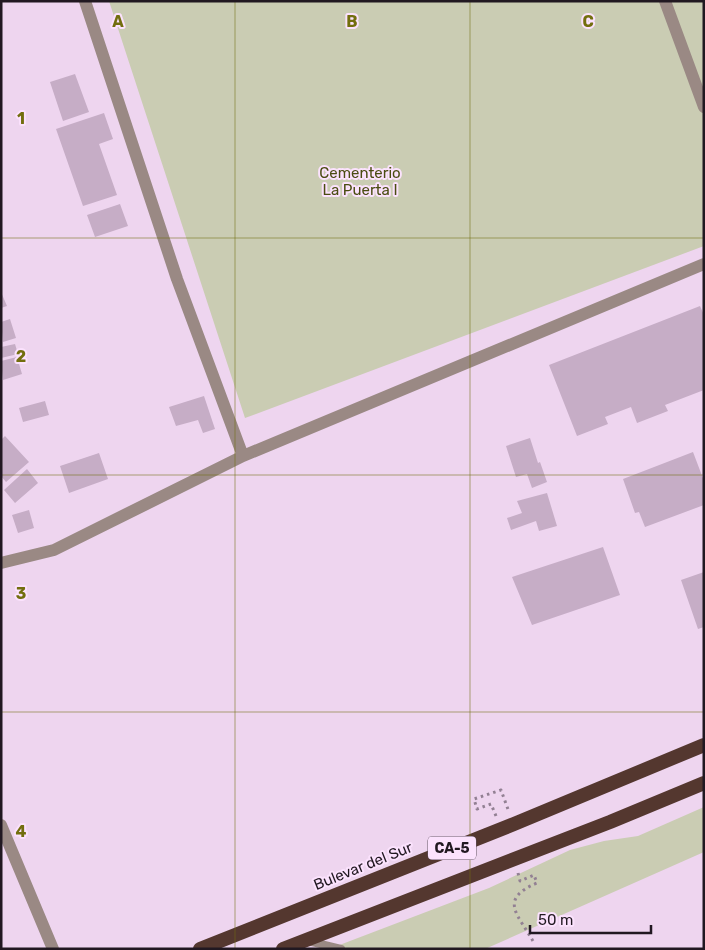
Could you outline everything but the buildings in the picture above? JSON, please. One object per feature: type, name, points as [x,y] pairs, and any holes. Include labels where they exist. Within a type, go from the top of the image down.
[{"type":"highway","name":"Bulevar del Sur","points":[[200,949],[514,824],[704,745]]},
{"type":"highway","name":"CA-5","points":[[283,949],[610,822],[704,783]]},
{"type":"street","points":[[85,1],[177,279],[243,456]]},
{"type":"street","points":[[665,1],[704,107]]},
{"type":"street","points":[[1,563],[54,550],[243,456],[704,264]]},
{"type":"street","points":[[1,825],[53,949]]},
{"type":"lane","points":[[304,940],[342,949]]},
{"type":"path","points":[[491,804],[478,809],[474,799],[501,790],[514,824]]},
{"type":"path","points":[[520,881],[534,875],[537,883],[521,890],[514,903],[515,910],[534,943]]},
{"type":"green space","name":"Cementerio La Puerta I","points":[[109,1],[704,1],[704,246],[245,418]]},
{"type":"green space","points":[[704,807],[704,852],[485,949],[329,949],[489,888],[570,850],[604,841],[638,836]]}]
